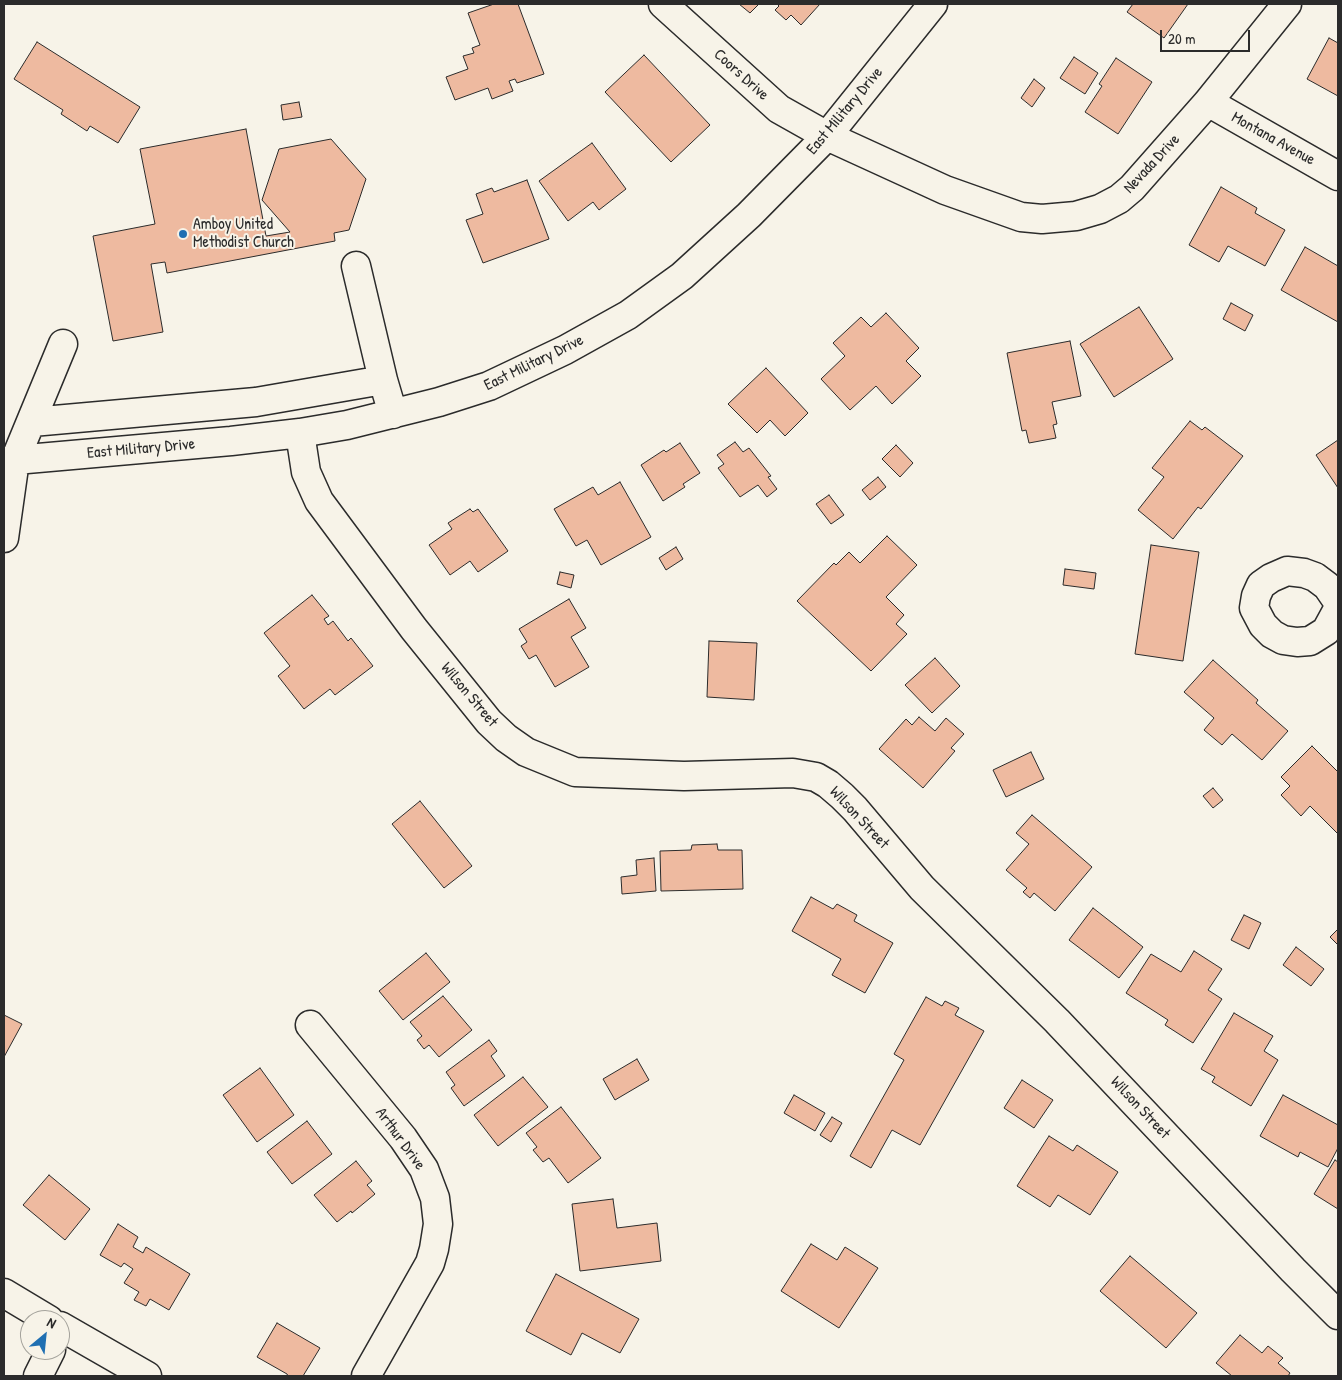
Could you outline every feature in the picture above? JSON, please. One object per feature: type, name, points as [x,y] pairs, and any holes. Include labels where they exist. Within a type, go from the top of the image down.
[{"type":"street","name":"Coors Drive","points":[[663,4],[779,108],[827,136]]},
{"type":"street","name":"East Military Drive","points":[[10,460],[123,451],[300,433],[347,425],[393,414],[489,386],[565,350],[628,314],[682,276],[749,215],[827,136],[933,4]]},
{"type":"street","name":"Nevada Drive","points":[[827,136],[945,190],[1021,217],[1042,219],[1076,216],[1100,209],[1119,199],[1132,188],[1208,102],[1287,4]]},
{"type":"street","name":"Montana Avenue","points":[[1208,102],[1338,176]]},
{"type":"street","points":[[356,266],[393,414]]},
{"type":"street","points":[[4,538],[10,460],[32,422],[63,344]]},
{"type":"street","points":[[32,422],[256,402],[383,380]]},
{"type":"street","name":"Wilson Street","points":[[300,433],[306,472],[319,502],[414,629],[489,722],[506,738],[526,752],[575,772],[684,776],[793,773],[816,777],[828,784],[855,810],[922,888],[1057,1021],[1338,1315]]},
{"type":"street","points":[[1338,602],[1327,586],[1315,577],[1304,573],[1287,571],[1271,578],[1262,585],[1256,596],[1254,608],[1262,625],[1272,634],[1283,640],[1297,642],[1310,641],[1326,631],[1338,609]]},
{"type":"street","name":"Arthur Drive","points":[[310,1025],[403,1138],[424,1169],[435,1198],[438,1224],[430,1263],[366,1376]]},
{"type":"street","points":[[4,1293],[27,1310]]},
{"type":"street","points":[[70,1338],[148,1376]]},
{"type":"street","points":[[38,1376],[44,1360]]},
{"type":"building","points":[[494,4],[518,4],[544,74],[517,83],[515,79],[509,81],[513,91],[492,99],[488,88],[455,100],[446,77],[468,69],[463,56],[474,53],[472,48],[480,45],[468,13]]},
{"type":"building","points":[[739,4],[759,4],[750,13]]},
{"type":"building","points":[[777,4],[820,4],[801,25],[791,15],[786,20],[775,10],[779,6]]},
{"type":"building","points":[[1133,4],[1188,4],[1164,38],[1127,12]]},
{"type":"building","points":[[1329,38],[1338,43],[1338,96],[1307,79]]},
{"type":"building","points":[[37,42],[140,107],[118,143],[90,126],[87,131],[61,114],[63,110],[14,79]]},
{"type":"building","points":[[644,55],[710,125],[671,162],[605,92]]},
{"type":"building","points":[[1074,57],[1098,73],[1085,94],[1060,78]]},
{"type":"building","points":[[1116,58],[1152,82],[1118,134],[1085,112],[1102,86],[1099,84]]},
{"type":"building","points":[[1034,79],[1045,88],[1032,107],[1021,98]]},
{"type":"building","points":[[299,102],[302,117],[283,120],[281,105]]},
{"type":"building","name":"Amboy United Methodist Church","points":[[246,129],[266,236],[290,232],[262,200],[279,149],[331,139],[366,179],[349,230],[334,233],[335,241],[167,273],[165,262],[151,264],[163,332],[113,341],[93,236],[155,224],[140,149]]},
{"type":"building","points":[[592,143],[626,189],[599,210],[593,202],[568,221],[539,181]]},
{"type":"building","points":[[527,180],[549,239],[483,263],[466,220],[483,214],[476,194],[492,188],[494,192]]},
{"type":"building","points":[[1221,187],[1257,208],[1255,213],[1285,230],[1265,266],[1228,246],[1219,262],[1189,245]]},
{"type":"building","points":[[1305,247],[1338,266],[1338,322],[1281,290]]},
{"type":"building","points":[[1231,303],[1253,315],[1245,331],[1223,319]]},
{"type":"building","points":[[1139,307],[1173,359],[1114,397],[1080,344]]},
{"type":"building","points":[[886,313],[919,348],[906,361],[921,376],[892,404],[876,386],[850,410],[821,379],[845,356],[833,343],[861,317],[871,327]]},
{"type":"building","points":[[1070,341],[1081,396],[1052,402],[1057,424],[1053,425],[1056,438],[1029,443],[1026,430],[1022,431],[1007,353]]},
{"type":"building","points":[[766,368],[808,413],[785,436],[770,420],[757,433],[728,404]]},
{"type":"building","points":[[1190,421],[1202,430],[1205,427],[1243,456],[1201,509],[1198,507],[1173,539],[1138,510],[1164,477],[1152,468]]},
{"type":"building","points":[[1338,440],[1338,488],[1316,455]]},
{"type":"building","points":[[735,442],[743,452],[749,448],[771,476],[768,477],[777,489],[767,497],[758,485],[740,497],[718,468],[724,464],[717,455]]},
{"type":"building","points":[[680,443],[700,473],[683,484],[685,487],[663,501],[641,465],[664,450],[666,452]]},
{"type":"building","points":[[896,445],[913,463],[900,477],[882,459]]},
{"type":"building","points":[[878,477],[886,487],[870,500],[862,490]]},
{"type":"building","points":[[620,482],[651,537],[601,565],[587,540],[576,546],[554,509],[593,487],[598,495]]},
{"type":"building","points":[[829,495],[844,515],[831,524],[816,504]]},
{"type":"building","points":[[470,509],[473,512],[478,509],[508,551],[478,572],[470,561],[450,575],[429,545],[452,529],[448,523]]},
{"type":"building","points":[[887,536],[917,565],[886,597],[904,615],[896,624],[907,634],[871,671],[797,601],[834,563],[836,565],[849,552],[860,563]]},
{"type":"building","points":[[1151,545],[1199,552],[1183,661],[1135,654]]},
{"type":"building","points":[[676,547],[683,559],[666,570],[659,558]]},
{"type":"building","points":[[1065,569],[1096,573],[1094,589],[1063,585]]},
{"type":"building","points":[[560,572],[574,575],[571,588],[557,584]]},
{"type":"building","points":[[312,595],[329,616],[324,619],[328,625],[333,621],[348,641],[351,638],[373,666],[335,695],[330,689],[304,709],[278,676],[290,666],[264,633]]},
{"type":"building","points":[[569,599],[586,628],[571,637],[589,667],[555,687],[536,655],[529,659],[521,646],[527,642],[519,629]]},
{"type":"building","points":[[709,641],[757,643],[754,700],[707,697]]},
{"type":"building","points":[[935,658],[960,686],[932,713],[905,685]]},
{"type":"building","points":[[1213,660],[1258,700],[1256,703],[1288,731],[1262,760],[1232,734],[1222,745],[1204,730],[1214,718],[1184,692]]},
{"type":"building","points":[[919,717],[935,731],[946,718],[964,734],[951,748],[955,751],[923,788],[879,749],[906,719],[912,725]]},
{"type":"building","points":[[1312,746],[1338,772],[1338,834],[1310,806],[1301,816],[1281,795],[1290,786],[1281,777]]},
{"type":"building","points":[[1031,752],[1044,779],[1006,797],[993,770]]},
{"type":"building","points":[[1213,788],[1223,800],[1213,808],[1203,796]]},
{"type":"building","points":[[420,801],[472,866],[444,888],[392,824]]},
{"type":"building","points":[[1032,815],[1092,867],[1055,911],[1034,893],[1030,898],[1023,892],[1027,888],[1006,870],[1029,844],[1016,833]]},
{"type":"building","points":[[717,844],[718,850],[742,850],[743,889],[661,891],[660,851],[691,850],[692,845]]},
{"type":"building","points":[[654,858],[656,891],[622,894],[621,877],[637,875],[636,860]]},
{"type":"building","points":[[811,897],[833,909],[837,904],[857,915],[854,921],[893,943],[865,993],[832,975],[841,959],[792,931]]},
{"type":"building","points":[[1093,908],[1143,947],[1119,978],[1069,940]]},
{"type":"building","points":[[1244,915],[1261,923],[1249,949],[1231,940]]},
{"type":"building","points":[[1338,929],[1338,945],[1330,937]]},
{"type":"building","points":[[1296,947],[1324,969],[1311,986],[1283,965]]},
{"type":"building","points":[[1194,951],[1222,969],[1208,990],[1222,999],[1193,1043],[1165,1025],[1168,1020],[1126,993],[1151,954],[1181,972]]},
{"type":"building","points":[[426,953],[450,982],[403,1020],[379,991]]},
{"type":"building","points":[[443,996],[472,1030],[439,1057],[429,1045],[424,1049],[417,1040],[422,1036],[410,1022]]},
{"type":"building","points":[[926,997],[942,1006],[945,1001],[959,1008],[955,1015],[984,1031],[920,1145],[892,1130],[871,1168],[850,1156],[904,1060],[894,1054]]},
{"type":"building","points":[[1234,1013],[1273,1036],[1264,1051],[1278,1060],[1251,1106],[1212,1082],[1215,1077],[1201,1069]]},
{"type":"building","points":[[4,1015],[22,1024],[4,1057]]},
{"type":"building","points":[[489,1040],[497,1051],[491,1056],[505,1076],[464,1106],[451,1088],[455,1085],[446,1072]]},
{"type":"building","points":[[637,1059],[649,1080],[615,1100],[603,1079]]},
{"type":"building","points":[[260,1068],[294,1115],[257,1142],[223,1095]]},
{"type":"building","points":[[523,1077],[548,1107],[498,1146],[474,1115]]},
{"type":"building","points":[[1022,1080],[1053,1100],[1034,1128],[1004,1108]]},
{"type":"building","points":[[794,1095],[825,1113],[815,1131],[784,1113]]},
{"type":"building","points":[[1283,1095],[1338,1125],[1338,1148],[1328,1167],[1300,1152],[1298,1157],[1260,1136]]},
{"type":"building","points":[[561,1107],[601,1158],[568,1183],[549,1158],[543,1162],[533,1150],[537,1147],[526,1133]]},
{"type":"building","points":[[832,1117],[842,1123],[831,1142],[820,1135]]},
{"type":"building","points":[[307,1121],[332,1154],[292,1184],[267,1152]]},
{"type":"building","points":[[1049,1136],[1073,1151],[1077,1145],[1118,1172],[1090,1215],[1058,1195],[1050,1207],[1017,1186]]},
{"type":"building","points":[[1335,1160],[1338,1162],[1338,1209],[1314,1194]]},
{"type":"building","points":[[356,1161],[372,1181],[367,1185],[375,1194],[352,1213],[351,1211],[337,1222],[314,1195]]},
{"type":"building","points":[[49,1175],[90,1209],[65,1240],[23,1205]]},
{"type":"building","points":[[613,1199],[617,1228],[657,1223],[661,1261],[580,1271],[572,1204]]},
{"type":"building","points":[[118,1224],[138,1237],[133,1247],[143,1253],[146,1247],[190,1274],[169,1310],[150,1299],[146,1306],[134,1300],[139,1292],[124,1283],[133,1269],[124,1263],[121,1267],[100,1255]]},
{"type":"building","points":[[811,1244],[837,1260],[845,1247],[878,1268],[839,1328],[781,1291]]},
{"type":"building","points":[[1130,1256],[1197,1313],[1166,1348],[1100,1291]]},
{"type":"building","points":[[556,1274],[639,1319],[620,1353],[582,1333],[571,1355],[526,1331]]},
{"type":"building","points":[[277,1323],[320,1348],[303,1376],[288,1376],[257,1357]]},
{"type":"building","points":[[1240,1335],[1262,1353],[1268,1346],[1283,1358],[1278,1363],[1290,1373],[1288,1376],[1232,1376],[1216,1363]]},
{"type":"place","name":"Amboy United Methodist Church","points":[[183,234]]}]
